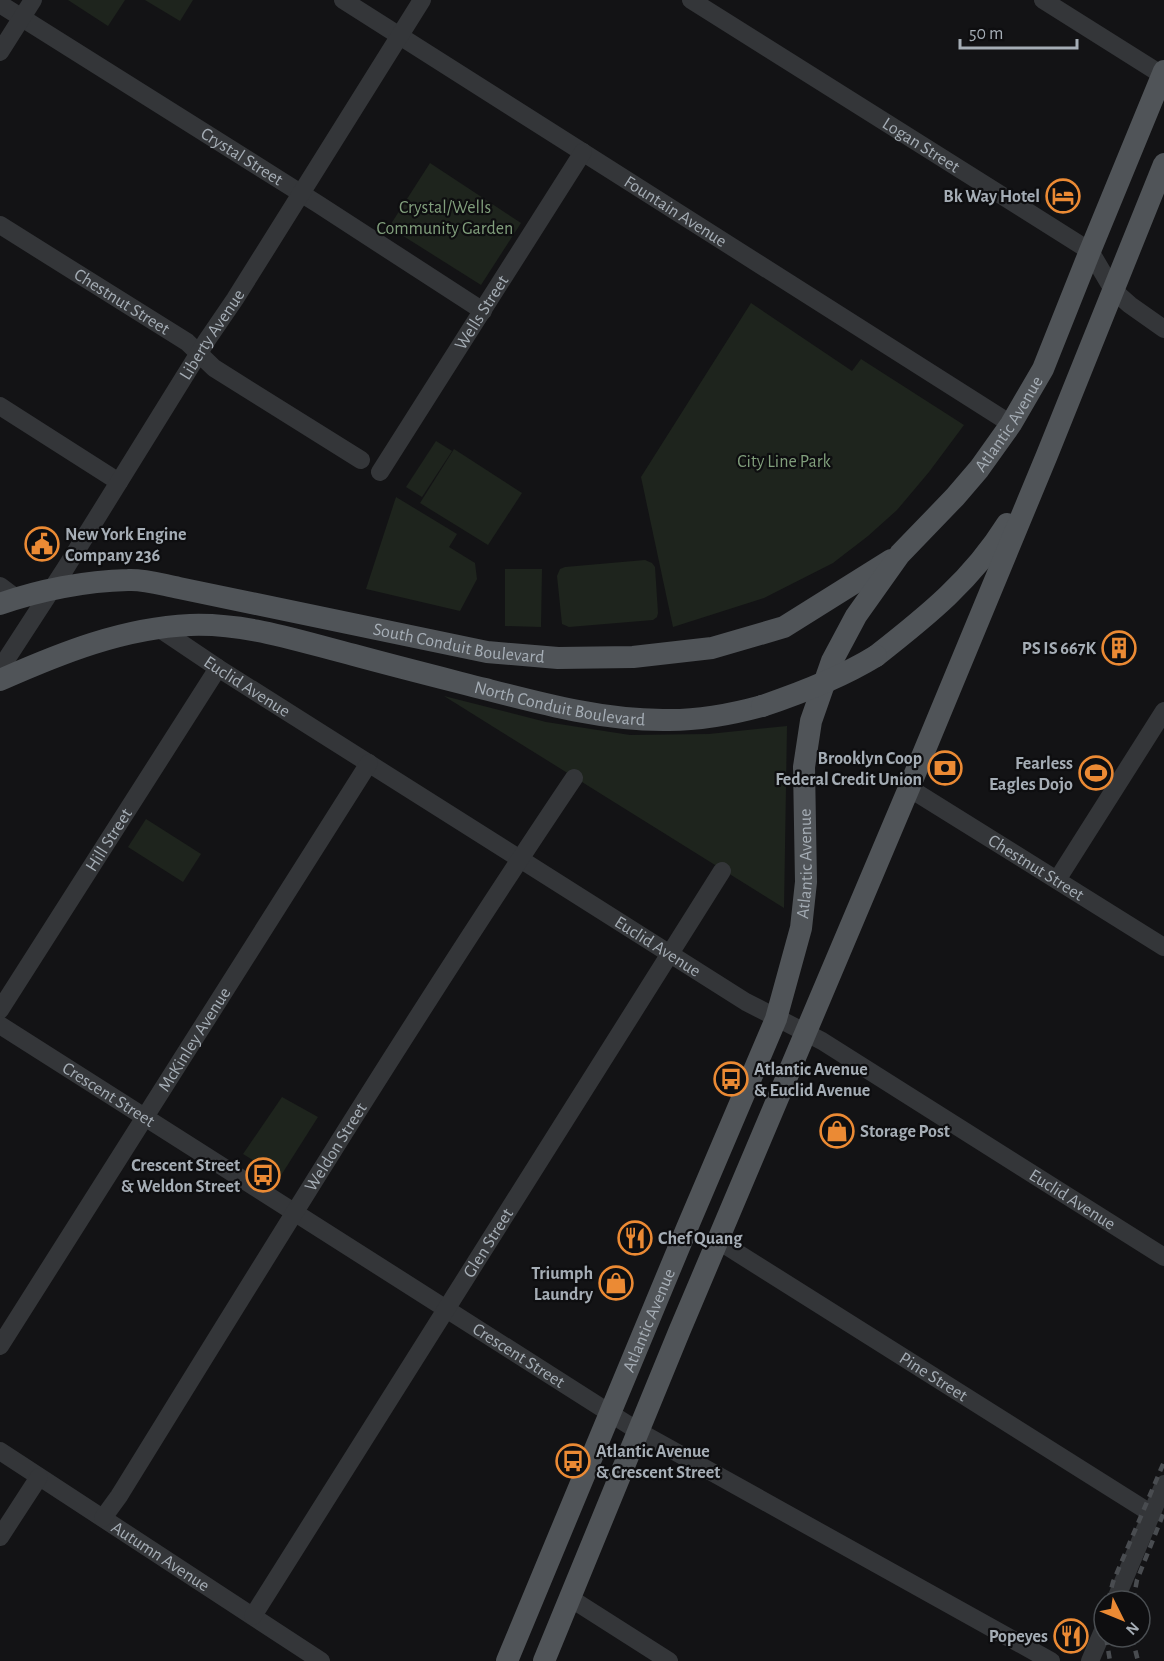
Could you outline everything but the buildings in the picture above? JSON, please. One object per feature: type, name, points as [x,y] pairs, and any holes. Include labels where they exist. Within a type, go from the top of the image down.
[{"type":"main road","name":"Atlantic Avenue","points":[[507,1661],[776,1019],[801,928],[806,882],[804,767],[811,721],[832,661],[856,616],[900,554],[979,469],[1011,424],[1043,369],[1163,73]]},
{"type":"main road","name":"Atlantic Avenue","points":[[544,1661],[717,1240],[909,788],[1164,164]]},
{"type":"main road","name":"North Conduit Boulevard","points":[[0,680],[106,638],[157,627],[229,626],[268,632],[547,705],[630,719],[696,719],[728,715],[797,694],[856,668],[876,656],[956,589],[992,548],[1039,474]]},
{"type":"main road","name":"South Conduit Boulevard","points":[[5,596],[130,580],[190,590],[487,652],[558,658],[633,657],[712,648],[784,627],[900,554]]},
{"type":"street","points":[[0,52],[33,0]]},
{"type":"street","name":"Fountain Avenue","points":[[343,0],[1011,424]]},
{"type":"street","name":"Liberty Avenue","points":[[0,669],[52,590],[422,0]]},
{"type":"street","name":"Logan Street","points":[[691,0],[1090,252],[1113,290],[1164,329]]},
{"type":"street","points":[[1043,0],[1163,73]]},
{"type":"street","name":"Crystal Street","points":[[0,4],[483,311]]},
{"type":"street","name":"Wells Street","points":[[380,472],[583,152]]},
{"type":"street","name":"Chestnut Street","points":[[0,225],[187,342],[214,368],[361,460]]},
{"type":"street","points":[[0,406],[119,482]]},
{"type":"street","name":"Euclid Avenue","points":[[157,627],[218,668],[746,1002],[832,1047],[1164,1257]]},
{"type":"street","name":"Hill Street","points":[[0,1010],[218,668]]},
{"type":"street","points":[[1057,880],[1164,711]]},
{"type":"street","name":"McKinley Avenue","points":[[0,1346],[369,763]]},
{"type":"street","name":"Weldon Street","points":[[103,1518],[119,1496],[295,1212],[574,778]]},
{"type":"street","name":"Chestnut Street","points":[[909,788],[1164,947]]},
{"type":"street","name":"Glen Street","points":[[253,1616],[722,871]]},
{"type":"street","name":"Crescent Street","points":[[0,1025],[638,1431],[1051,1661]]},
{"type":"street","name":"Pine Street","points":[[717,1240],[1152,1514]]},
{"type":"street","name":"Autumn Avenue","points":[[0,1452],[321,1661]]},
{"type":"street","points":[[0,1537],[39,1477]]},
{"type":"street","points":[[1120,1589],[1164,1484]]},
{"type":"street","points":[[570,1598],[669,1661]]},
{"type":"green space","points":[[68,0],[125,0],[108,26]]},
{"type":"green space","points":[[145,0],[193,0],[180,21]]},
{"type":"green space","name":"Crystal/Wells Community Garden","points":[[430,163],[521,223],[481,285],[389,227]]},
{"type":"green space","name":"City Line Park","points":[[751,303],[852,371],[861,359],[964,425],[897,510],[833,563],[764,598],[673,627],[641,477]]},
{"type":"green space","points":[[436,441],[452,451],[422,497],[406,487]]},
{"type":"green space","points":[[454,449],[522,493],[488,545],[420,503]]},
{"type":"green space","points":[[396,497],[457,534],[449,547],[475,563],[477,579],[460,611],[366,589]]},
{"type":"green space","points":[[645,560],[655,567],[657,617],[653,620],[569,627],[562,624],[557,576],[560,569]]},
{"type":"green space","points":[[505,569],[542,569],[541,627],[505,626]]},
{"type":"green space","points":[[444,696],[546,722],[630,735],[709,734],[787,726],[784,908]]},
{"type":"green space","points":[[146,819],[201,854],[183,882],[128,847]]},
{"type":"green space","points":[[282,1097],[318,1117],[280,1177],[243,1154]]},
{"type":"railway","points":[[1111,1589],[1164,1462]]},
{"type":"railway","points":[[1135,1589],[1164,1512]]},
{"type":"railway","points":[[1108,1649],[1110,1661]]},
{"type":"railway","points":[[1135,1649],[1138,1661]]},
{"type":"place","name":"Bk Way Hotel","points":[[1063,196]]},
{"type":"place","name":"New York Engine Company 236","points":[[42,544]]},
{"type":"place","name":"PS IS 667K","points":[[1119,648]]},
{"type":"place","name":"Brooklyn Coop Federal Credit Union","points":[[945,768]]},
{"type":"place","name":"Fearless Eagles Dojo","points":[[1096,773]]},
{"type":"place","name":"Atlantic Avenue & Euclid Avenue","points":[[731,1079]]},
{"type":"place","name":"Storage Post","points":[[837,1131]]},
{"type":"place","name":"Crescent Street & Weldon Street","points":[[263,1175]]},
{"type":"place","name":"Chef Quang","points":[[635,1238]]},
{"type":"place","name":"Triumph Laundry","points":[[616,1283]]},
{"type":"place","name":"Atlantic Avenue & Crescent Street","points":[[573,1461]]},
{"type":"place","name":"Popeyes","points":[[1071,1636]]}]
